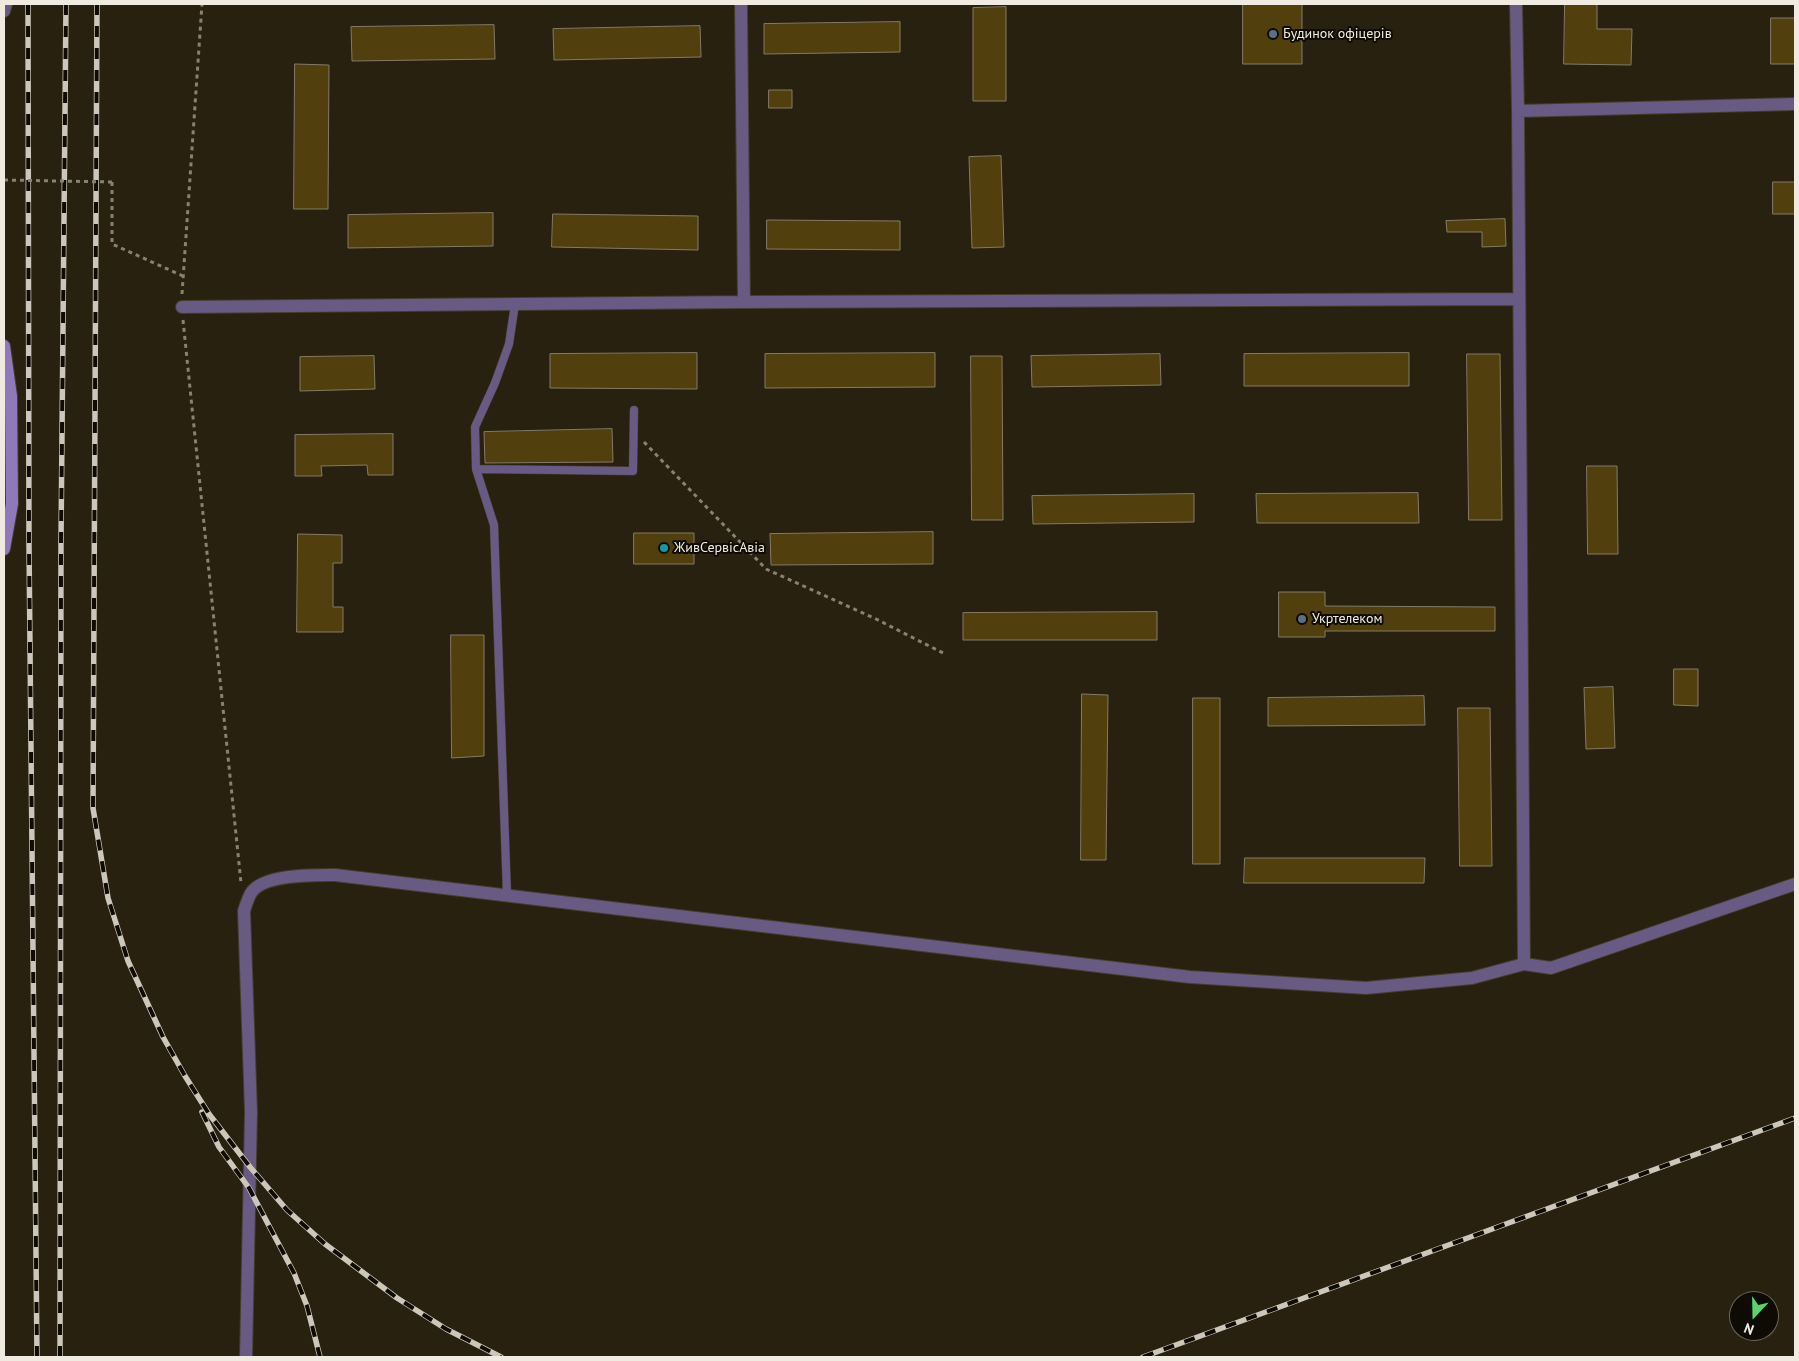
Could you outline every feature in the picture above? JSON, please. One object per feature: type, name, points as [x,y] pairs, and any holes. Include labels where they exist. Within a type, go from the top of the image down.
[{"type":"street","points":[[4,11],[6,4]]},
{"type":"street","points":[[742,4],[744,302]]},
{"type":"street","points":[[1516,4],[1520,299],[1524,964]]},
{"type":"street","points":[[1518,110],[1795,104]]},
{"type":"street","points":[[182,307],[744,302],[1520,299]]},
{"type":"street","points":[[4,346],[11,396],[12,494],[4,549]]},
{"type":"street","points":[[246,1357],[250,1112],[244,911],[252,891],[270,880],[300,874],[334,875],[1190,977],[1366,988],[1472,978],[1524,964],[1551,968],[1795,884]]},
{"type":"lane","points":[[507,895],[494,525],[476,469],[475,427],[495,384],[509,344],[515,304]]},
{"type":"lane","points":[[476,469],[633,471],[634,410]]},
{"type":"path","points":[[202,4],[182,307],[244,911]]},
{"type":"path","points":[[4,180],[112,182],[112,244],[184,276]]},
{"type":"path","points":[[633,430],[766,569],[876,619],[945,654]]},
{"type":"building","name":"Будинок офіцерів","points":[[1243,4],[1302,4],[1302,64],[1243,64]]},
{"type":"building","points":[[1565,4],[1597,4],[1597,29],[1632,29],[1631,65],[1564,64]]},
{"type":"building","points":[[1006,7],[1006,101],[973,101],[973,8]]},
{"type":"building","points":[[1771,18],[1795,18],[1795,64],[1771,64]]},
{"type":"building","points":[[900,22],[900,52],[764,54],[764,24]]},
{"type":"building","points":[[494,25],[495,59],[352,61],[351,27]]},
{"type":"building","points":[[700,26],[701,57],[554,60],[553,29]]},
{"type":"building","points":[[295,64],[329,65],[328,209],[294,209]]},
{"type":"building","points":[[769,90],[792,90],[792,108],[769,108]]},
{"type":"building","points":[[1001,156],[1004,247],[972,248],[969,157]]},
{"type":"building","points":[[1773,182],[1795,182],[1795,214],[1773,214]]},
{"type":"building","points":[[493,213],[493,246],[348,248],[348,215]]},
{"type":"building","points":[[553,214],[698,216],[698,250],[552,247]]},
{"type":"building","points":[[1505,219],[1506,246],[1482,247],[1482,232],[1447,232],[1446,221]]},
{"type":"building","points":[[767,220],[900,221],[900,250],[767,249]]},
{"type":"building","points":[[697,353],[697,389],[550,388],[550,354]]},
{"type":"building","points":[[935,353],[935,387],[765,388],[765,354]]},
{"type":"building","points":[[1409,353],[1409,386],[1244,386],[1244,354]]},
{"type":"building","points":[[1160,354],[1161,385],[1032,387],[1031,356]]},
{"type":"building","points":[[1467,354],[1500,354],[1502,520],[1469,520]]},
{"type":"building","points":[[374,356],[375,389],[300,391],[300,357]]},
{"type":"building","points":[[971,356],[1002,356],[1003,520],[972,520]]},
{"type":"building","points":[[612,429],[613,462],[485,463],[484,432]]},
{"type":"building","points":[[393,434],[393,475],[368,475],[367,465],[321,466],[322,476],[295,476],[295,435]]},
{"type":"building","points":[[1587,466],[1617,466],[1618,554],[1588,554]]},
{"type":"building","points":[[1418,493],[1419,523],[1257,523],[1256,494]]},
{"type":"building","points":[[1194,494],[1194,522],[1033,524],[1032,496]]},
{"type":"building","points":[[933,532],[933,564],[771,565],[770,534]]},
{"type":"building","name":"ЖивСервісАвіа","points":[[634,533],[694,533],[694,564],[634,564]]},
{"type":"building","points":[[298,534],[342,535],[342,563],[333,563],[333,607],[343,607],[343,632],[297,632]]},
{"type":"building","points":[[1279,592],[1325,592],[1325,606],[1495,607],[1495,631],[1325,631],[1325,637],[1279,637]]},
{"type":"building","points":[[1157,612],[1157,640],[963,640],[963,613]]},
{"type":"building","points":[[451,635],[484,635],[484,756],[452,758]]},
{"type":"building","points":[[1674,669],[1698,669],[1698,706],[1674,705]]},
{"type":"building","points":[[1613,687],[1615,748],[1586,749],[1584,688]]},
{"type":"building","points":[[1082,694],[1108,695],[1106,860],[1081,860]]},
{"type":"building","points":[[1424,696],[1425,725],[1268,726],[1268,698]]},
{"type":"building","points":[[1193,698],[1220,698],[1220,864],[1193,864]]},
{"type":"building","points":[[1458,708],[1490,708],[1492,866],[1460,866]]},
{"type":"building","points":[[1245,858],[1425,858],[1424,883],[1244,883]]},
{"type":"railway","points":[[28,4],[29,545],[37,1357]]},
{"type":"railway","points":[[60,1357],[61,542],[66,4]]},
{"type":"railway","points":[[97,4],[93,808],[108,898],[128,961],[163,1037],[209,1114],[250,1167],[287,1210],[325,1244],[397,1298],[446,1329],[501,1357]]},
{"type":"railway","points":[[202,1112],[219,1147],[249,1188],[294,1273],[307,1306],[320,1357]]},
{"type":"railway","points":[[1143,1357],[1795,1118]]},
{"type":"place","name":"Будинок офіцерів","points":[[1273,34]]},
{"type":"place","name":"ЖивСервісАвіа","points":[[664,548]]},
{"type":"place","name":"Укртелеком","points":[[1302,619]]}]
